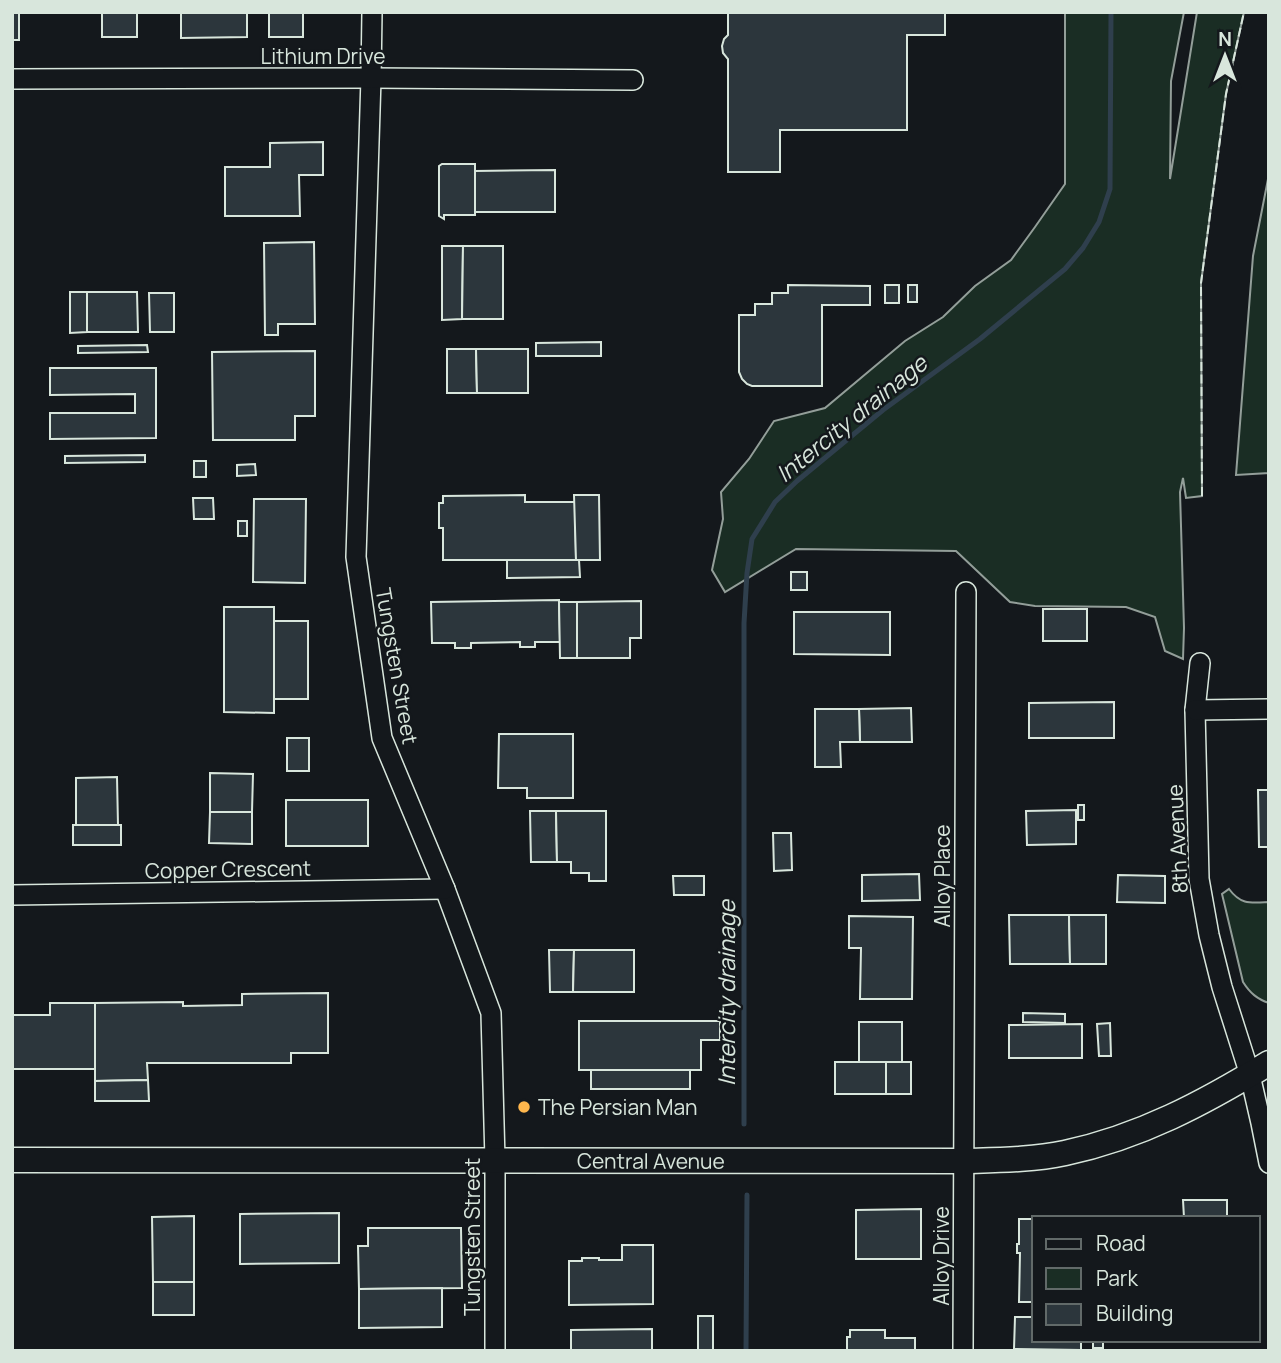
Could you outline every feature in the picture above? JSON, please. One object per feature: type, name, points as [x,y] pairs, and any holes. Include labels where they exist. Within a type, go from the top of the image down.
[{"type":"main road","name":"Central Avenue","points":[[12,1160],[964,1161],[1025,1158],[1097,1145],[1137,1131],[1180,1114],[1259,1069]]},
{"type":"street","name":"Tungsten Street","points":[[372,12],[356,557],[382,738],[445,889],[491,1013],[495,1160],[495,1351]]},
{"type":"street","name":"Lithium Drive","points":[[12,79],[633,80]]},
{"type":"street","name":"Alloy Place","points":[[964,1161],[966,592]]},
{"type":"street","name":"8th Avenue","points":[[1200,663],[1195,710],[1199,879],[1222,987],[1259,1069],[1261,1123],[1269,1163]]},
{"type":"street","points":[[1195,710],[1269,709]]},
{"type":"street","name":"Copper Crescent","points":[[12,895],[445,889]]},
{"type":"street","name":"Alloy Drive","points":[[963,1351],[964,1161]]},
{"type":"green space","points":[[1065,12],[1184,12],[1171,81],[1170,179],[1197,12],[1244,12],[1226,94],[1201,283],[1202,496],[1186,498],[1183,478],[1180,492],[1183,659],[1165,651],[1155,617],[1126,607],[1035,606],[1010,602],[956,551],[796,549],[725,592],[712,570],[723,519],[721,492],[749,459],[774,421],[825,408],[905,341],[943,317],[975,286],[1011,260],[1065,184]]},
{"type":"green space","points":[[1269,174],[1269,473],[1236,475],[1253,256]]},
{"type":"green space","points":[[1229,889],[1246,902],[1269,902],[1269,1003],[1254,995],[1243,982],[1222,894]]},
{"type":"building","points":[[12,12],[19,12],[19,40],[12,40]]},
{"type":"building","points":[[102,12],[137,12],[137,37],[102,37]]},
{"type":"building","points":[[181,12],[247,12],[247,37],[181,38]]},
{"type":"building","points":[[269,12],[303,12],[303,37],[269,37]]},
{"type":"building","points":[[728,12],[945,12],[945,35],[907,35],[907,130],[780,130],[780,172],[728,172],[728,59],[722,46],[728,35]]},
{"type":"building","points":[[323,142],[323,175],[299,175],[300,216],[225,216],[225,167],[270,167],[270,143]]},
{"type":"building","points":[[475,164],[475,215],[444,215],[444,219],[439,216],[439,166]]},
{"type":"building","points":[[555,170],[555,212],[475,212],[475,171]]},
{"type":"building","points":[[314,242],[315,324],[278,324],[278,335],[265,335],[264,243]]},
{"type":"building","points":[[442,246],[463,246],[462,319],[442,320]]},
{"type":"building","points":[[463,246],[503,246],[503,319],[462,319]]},
{"type":"building","points":[[788,285],[870,286],[870,305],[822,305],[822,386],[752,386],[742,379],[739,372],[739,315],[755,315],[755,304],[772,304],[772,293],[788,293]]},
{"type":"building","points":[[885,285],[899,285],[899,303],[885,303]]},
{"type":"building","points":[[908,285],[917,285],[917,302],[908,302]]},
{"type":"building","points":[[70,292],[87,292],[87,332],[70,333]]},
{"type":"building","points":[[87,292],[137,292],[138,332],[87,332]]},
{"type":"building","points":[[149,293],[174,293],[174,332],[150,332]]},
{"type":"building","points":[[601,342],[601,356],[536,356],[536,343]]},
{"type":"building","points":[[147,345],[148,352],[78,353],[78,346]]},
{"type":"building","points":[[447,349],[476,349],[477,393],[447,393]]},
{"type":"building","points":[[476,349],[528,349],[528,393],[477,393]]},
{"type":"building","points":[[315,351],[315,416],[295,416],[295,440],[213,440],[212,352]]},
{"type":"building","points":[[50,368],[156,368],[156,438],[50,439],[50,413],[135,413],[135,394],[50,395]]},
{"type":"building","points":[[145,455],[145,462],[65,463],[65,456]]},
{"type":"building","points":[[194,461],[206,461],[206,477],[194,477]]},
{"type":"building","points":[[255,464],[256,475],[237,476],[237,465]]},
{"type":"building","points":[[525,495],[525,502],[575,502],[576,560],[443,560],[443,528],[439,528],[439,503],[443,503],[443,496]]},
{"type":"building","points":[[574,495],[599,495],[600,560],[576,560]]},
{"type":"building","points":[[193,498],[213,498],[214,519],[194,519]]},
{"type":"building","points":[[254,499],[306,499],[305,583],[253,582]]},
{"type":"building","points":[[238,521],[247,521],[247,536],[238,536]]},
{"type":"building","points":[[507,560],[579,560],[580,577],[507,578]]},
{"type":"building","points":[[791,572],[807,572],[807,590],[791,590]]},
{"type":"building","points":[[559,600],[560,642],[535,642],[535,647],[520,647],[520,642],[471,643],[471,648],[455,648],[455,643],[432,643],[431,602]]},
{"type":"building","points":[[641,601],[641,638],[630,638],[630,658],[577,658],[577,602]]},
{"type":"building","points":[[559,602],[577,602],[577,658],[560,658]]},
{"type":"building","points":[[224,607],[274,607],[274,713],[224,712]]},
{"type":"building","points":[[1043,609],[1087,609],[1087,641],[1043,641]]},
{"type":"building","points":[[794,612],[890,612],[890,655],[794,654]]},
{"type":"building","points":[[274,621],[308,621],[308,699],[274,699]]},
{"type":"building","points":[[1114,702],[1114,738],[1029,738],[1029,703]]},
{"type":"building","points":[[911,708],[912,742],[860,742],[859,709]]},
{"type":"building","points":[[815,709],[859,709],[860,742],[840,742],[841,767],[815,767]]},
{"type":"building","points":[[499,734],[573,734],[573,798],[527,798],[527,788],[498,788]]},
{"type":"building","points":[[287,738],[309,738],[309,771],[287,771]]},
{"type":"building","points":[[210,773],[253,774],[252,812],[210,812]]},
{"type":"building","points":[[117,777],[118,825],[76,825],[76,778]]},
{"type":"building","points":[[1258,790],[1269,790],[1269,847],[1259,847]]},
{"type":"building","points":[[286,800],[368,800],[368,846],[286,846]]},
{"type":"building","points":[[1078,805],[1084,805],[1084,820],[1078,820]]},
{"type":"building","points":[[1076,810],[1076,844],[1027,845],[1026,811]]},
{"type":"building","points":[[530,811],[556,811],[557,862],[531,862]]},
{"type":"building","points":[[556,811],[606,811],[606,881],[589,881],[589,873],[571,873],[571,862],[557,862]]},
{"type":"building","points":[[210,812],[252,812],[252,844],[209,843]]},
{"type":"building","points":[[73,825],[121,825],[121,845],[73,845]]},
{"type":"building","points":[[773,833],[791,833],[792,870],[774,871]]},
{"type":"building","points":[[919,874],[920,900],[862,901],[862,875]]},
{"type":"building","points":[[1118,875],[1165,876],[1165,903],[1117,902]]},
{"type":"building","points":[[673,876],[704,876],[704,895],[674,895]]},
{"type":"building","points":[[1009,915],[1069,915],[1070,964],[1010,964]]},
{"type":"building","points":[[1069,915],[1106,915],[1106,964],[1070,964]]},
{"type":"building","points":[[849,916],[913,917],[912,999],[860,999],[861,948],[849,948]]},
{"type":"building","points":[[549,950],[574,950],[573,992],[550,992]]},
{"type":"building","points":[[574,950],[634,950],[634,992],[573,992]]},
{"type":"building","points":[[328,993],[328,1053],[291,1053],[291,1063],[147,1063],[148,1080],[95,1081],[95,1003],[183,1002],[183,1006],[242,1005],[242,994]]},
{"type":"building","points":[[50,1003],[95,1003],[95,1069],[12,1069],[12,1015],[50,1015]]},
{"type":"building","points":[[1023,1013],[1065,1014],[1065,1023],[1023,1022]]},
{"type":"building","points":[[579,1021],[720,1021],[720,1040],[701,1040],[701,1070],[579,1070]]},
{"type":"building","points":[[859,1022],[902,1022],[902,1062],[859,1062]]},
{"type":"building","points":[[1110,1023],[1111,1056],[1099,1056],[1097,1024]]},
{"type":"building","points":[[1082,1024],[1082,1058],[1009,1058],[1009,1025]]},
{"type":"building","points":[[835,1062],[886,1062],[886,1094],[835,1094]]},
{"type":"building","points":[[886,1062],[911,1062],[911,1094],[886,1094]]},
{"type":"building","points":[[591,1070],[690,1070],[690,1089],[591,1089]]},
{"type":"building","points":[[148,1080],[149,1101],[95,1101],[95,1081]]},
{"type":"building","points":[[1183,1200],[1227,1200],[1227,1216],[1184,1216]]},
{"type":"building","points":[[921,1209],[921,1259],[856,1259],[856,1210]]},
{"type":"building","points":[[339,1213],[339,1263],[240,1264],[240,1214]]},
{"type":"building","points":[[194,1216],[194,1282],[153,1282],[152,1217]]},
{"type":"building","points":[[1019,1219],[1032,1219],[1032,1302],[1019,1302]]},
{"type":"building","points":[[368,1228],[461,1228],[462,1288],[359,1289],[358,1246],[368,1246]]},
{"type":"building","points":[[622,1245],[653,1245],[653,1304],[569,1305],[569,1261],[582,1261],[582,1258],[622,1260]]},
{"type":"building","points":[[153,1282],[194,1282],[194,1315],[153,1315]]},
{"type":"building","points":[[442,1288],[442,1327],[359,1328],[359,1289]]},
{"type":"building","points":[[698,1316],[713,1316],[713,1351],[698,1351]]},
{"type":"building","points":[[1015,1317],[1032,1317],[1032,1342],[1081,1342],[1081,1350],[1014,1349]]},
{"type":"building","points":[[652,1329],[652,1351],[571,1351],[571,1330]]},
{"type":"building","points":[[850,1330],[885,1330],[885,1338],[915,1338],[915,1351],[847,1351]]},
{"type":"building","points":[[1093,1342],[1103,1342],[1103,1348],[1093,1348]]},
{"type":"waterway","name":"Intercity drainage","points":[[744,1124],[744,623],[752,539],[775,502],[797,481],[883,410],[980,339],[1065,269],[1083,248],[1099,222],[1110,189],[1111,12]]},
{"type":"waterway","name":"Intercity drainage","points":[[746,1351],[747,1195]]},
{"type":"fence","points":[[1202,496],[1201,283],[1226,94],[1244,12]]},
{"type":"place","name":"The Persian Man","points":[[524,1107]]}]
